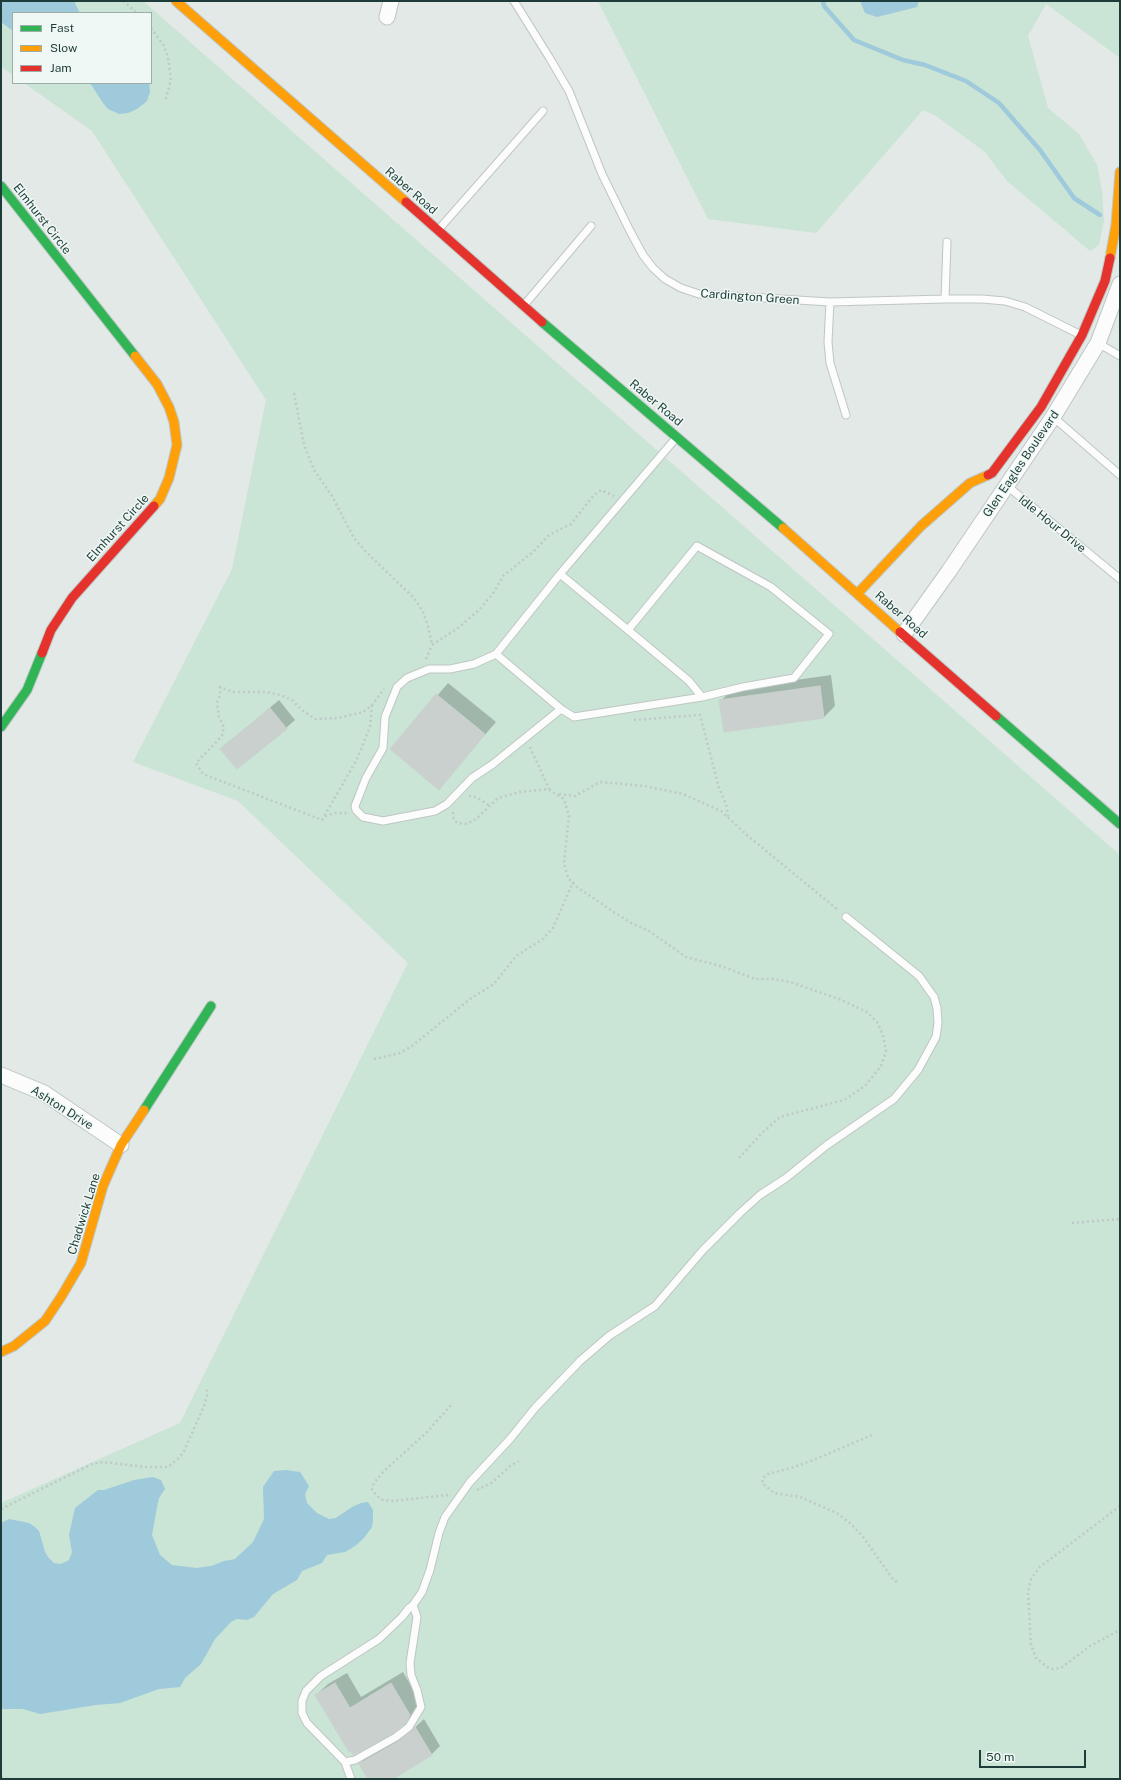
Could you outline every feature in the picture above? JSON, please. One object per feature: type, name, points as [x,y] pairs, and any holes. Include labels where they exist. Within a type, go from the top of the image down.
[{"type":"street","name":"Raber Road","points":[[176,1],[524,306],[858,593],[1120,824]]},
{"type":"street","points":[[387,17],[391,1]]},
{"type":"street","name":"Glen Eagles Boulevard","points":[[1090,339],[1105,281],[1116,225],[1120,172]]},
{"type":"street","name":"Elmhurst Circle","points":[[1,186],[157,384],[169,407],[174,422],[177,445],[170,478],[160,499],[72,598],[51,630],[27,690],[1,727]]},
{"type":"street","name":"Glen Eagles Boulevard","points":[[904,634],[949,571],[999,479],[1047,412],[1120,284]]},
{"type":"street","name":"Glen Eagles Boulevard","points":[[858,593],[921,526],[970,483],[999,479]]},
{"type":"street","name":"Chadwick Lane","points":[[1,1352],[14,1346],[46,1321],[61,1297],[81,1263],[92,1220],[103,1186],[121,1145],[211,1006]]},
{"type":"street","name":"Ashton Drive","points":[[1,1075],[44,1093],[121,1145]]},
{"type":"lane","name":"Cardington Green","points":[[514,1],[569,91],[605,181],[628,229],[643,256],[665,279],[681,288],[698,294],[830,302],[982,298],[1005,301],[1025,307],[1090,339],[1120,356]]},
{"type":"lane","points":[[438,230],[543,111]]},
{"type":"lane","points":[[524,306],[591,226]]},
{"type":"lane","points":[[945,299],[947,242]]},
{"type":"lane","points":[[830,302],[828,342],[830,364],[846,415]]},
{"type":"lane","points":[[1047,412],[1120,474]]},
{"type":"lane","points":[[561,709],[493,764],[472,778],[447,804],[435,811],[383,821],[363,817],[355,806],[366,778],[383,748],[385,717],[397,686],[407,678],[429,669],[450,670],[474,664],[496,654],[560,574],[621,504],[677,436]]},
{"type":"lane","name":"Idle Hour Drive","points":[[999,479],[1120,579]]},
{"type":"lane","points":[[496,654],[561,709],[574,717],[702,697],[743,687],[794,678],[830,634],[771,587],[698,546],[628,630]]},
{"type":"lane","points":[[560,574],[689,681],[702,697]]},
{"type":"lane","points":[[351,1779],[344,1762],[307,1723],[302,1713],[302,1701],[306,1691],[321,1676],[379,1639],[413,1605],[422,1592],[430,1570],[439,1533],[445,1517],[462,1493],[510,1439],[535,1408],[580,1361],[609,1336],[655,1306],[703,1250],[760,1195],[786,1178],[822,1149],[894,1099],[918,1070],[936,1037],[938,1023],[937,1008],[934,997],[919,976],[846,917]]},
{"type":"lane","points":[[344,1762],[354,1760],[396,1737],[409,1727],[421,1707],[417,1690],[411,1675],[410,1663],[417,1617],[413,1605]]},
{"type":"path","points":[[123,1],[136,12]]},
{"type":"path","points":[[152,29],[164,46],[169,62],[171,80],[165,102]]},
{"type":"path","points":[[294,393],[304,445],[314,470],[332,496],[354,538],[366,552],[414,598],[423,612],[432,645]]},
{"type":"path","points":[[422,662],[427,657],[432,645],[458,628],[480,610],[494,592],[503,576],[534,551],[549,535],[571,524],[593,496],[601,490],[613,494],[621,504]]},
{"type":"path","points":[[372,705],[370,727],[359,755],[322,820],[315,819],[278,802],[203,774],[196,763],[222,736],[224,727],[219,717],[217,704],[220,695],[220,687],[233,692],[266,692],[280,695],[292,700],[302,710],[316,719],[338,718],[363,712],[372,705],[388,684]]},
{"type":"path","points":[[628,720],[700,715],[719,788],[726,804],[728,818]]},
{"type":"path","points":[[526,737],[548,789],[564,799],[569,816],[564,863],[568,878],[612,911],[633,924],[649,931],[686,957],[724,967],[756,979],[773,979],[790,982],[839,999],[866,1012],[877,1022],[883,1035],[886,1051],[881,1066],[865,1086],[844,1100],[780,1118],[762,1133],[739,1158]]},
{"type":"path","points":[[452,809],[453,817],[457,823],[466,824],[476,820],[498,798],[520,792],[548,789],[561,796],[575,796],[600,782],[661,788],[684,794],[721,811],[748,836],[846,917]]},
{"type":"path","points":[[466,796],[476,797],[490,806]]},
{"type":"path","points":[[324,816],[335,813],[358,812]]},
{"type":"path","points":[[374,1059],[400,1053],[412,1046],[470,999],[494,984],[516,956],[543,939],[553,928],[560,916],[573,882]]},
{"type":"path","points":[[1072,1223],[1120,1219]]},
{"type":"path","points":[[1,1509],[92,1464],[103,1462],[146,1468],[168,1467],[179,1458],[184,1451],[204,1406],[207,1396],[207,1387]]},
{"type":"path","points":[[453,1403],[425,1434],[383,1472],[374,1483],[372,1489],[376,1495],[392,1501],[462,1493],[483,1488],[493,1482],[510,1466],[519,1461]]},
{"type":"path","points":[[872,1435],[816,1459],[768,1474],[763,1478],[762,1484],[774,1493],[800,1497],[837,1513],[851,1524],[863,1537],[892,1578],[899,1584]]},
{"type":"path","points":[[1120,1506],[1040,1567],[1031,1579],[1028,1592],[1031,1645],[1036,1658],[1047,1667],[1053,1669],[1061,1668],[1090,1646],[1120,1630]]},
{"type":"path","points":[[1,1776],[7,1779]]},
{"type":"green space","points":[[1,1],[143,1],[1120,855],[1120,1779],[1,1779],[1,1503],[180,1423],[408,963],[238,801],[133,762],[232,569],[266,400],[92,131],[25,84],[152,84],[152,12],[12,12],[12,74],[1,67]]},
{"type":"green space","points":[[598,1],[1120,1],[1120,58],[1046,4],[1028,36],[1048,108],[1079,134],[1097,165],[1102,191],[1104,221],[1099,245],[1090,251],[1007,181],[985,152],[936,116],[923,110],[816,233],[708,219]]},
{"type":"water","points":[[1,1],[74,1],[80,12],[12,12],[12,30],[1,22]]},
{"type":"water","points":[[860,1],[919,1],[917,7],[877,17],[865,13]]},
{"type":"water","points":[[91,84],[149,84],[150,92],[147,101],[137,109],[128,113],[119,114],[108,109]]},
{"type":"water","points":[[286,1470],[300,1472],[309,1486],[305,1494],[307,1503],[317,1513],[329,1519],[336,1518],[352,1507],[361,1503],[368,1502],[373,1510],[373,1520],[372,1527],[364,1538],[345,1552],[327,1555],[322,1563],[302,1571],[297,1580],[273,1594],[254,1617],[247,1620],[237,1619],[231,1622],[215,1639],[201,1664],[185,1678],[180,1687],[159,1689],[120,1703],[96,1705],[40,1714],[23,1709],[1,1709],[1,1523],[9,1519],[29,1523],[35,1527],[39,1531],[48,1557],[54,1563],[61,1564],[69,1560],[72,1552],[69,1535],[75,1508],[98,1490],[104,1490],[134,1480],[153,1477],[161,1480],[165,1489],[159,1498],[152,1535],[160,1555],[172,1565],[197,1568],[211,1566],[235,1559],[253,1542],[264,1519],[263,1487],[274,1471]]},
{"type":"building","points":[[820,686],[824,718],[724,732],[719,700]]},
{"type":"building","points":[[436,694],[485,734],[439,790],[390,749]]},
{"type":"building","points":[[270,708],[287,729],[237,769],[220,749]]},
{"type":"building","points":[[335,1683],[350,1708],[391,1683],[410,1715],[405,1724],[393,1733],[353,1755],[351,1751],[349,1752],[315,1695]]},
{"type":"building","points":[[415,1727],[432,1755],[393,1779],[368,1779],[359,1764],[399,1741]]},
{"type":"waterway","points":[[823,1],[824,6],[854,40],[903,60],[925,65],[966,81],[999,103],[1040,150],[1074,198],[1100,215]]},
{"type":"traffic: fast","points":[[1,186],[135,356]]},
{"type":"traffic: fast","points":[[542,322],[783,528]]},
{"type":"traffic: fast","points":[[1,727],[27,690],[42,653]]},
{"type":"traffic: fast","points":[[996,716],[1120,824]]},
{"type":"traffic: fast","points":[[144,1110],[211,1006]]},
{"type":"traffic: slow","points":[[176,1],[406,202]]},
{"type":"traffic: slow","points":[[1110,258],[1116,225],[1120,172]]},
{"type":"traffic: slow","points":[[135,356],[157,384],[169,407],[174,422],[177,445],[169,478],[160,499],[154,506]]},
{"type":"traffic: slow","points":[[858,593],[921,526],[970,483],[988,475]]},
{"type":"traffic: slow","points":[[783,528],[900,632]]},
{"type":"traffic: slow","points":[[1,1352],[14,1346],[45,1321],[61,1297],[81,1263],[103,1186],[121,1145],[144,1110]]},
{"type":"traffic: jam","points":[[406,202],[542,322]]},
{"type":"traffic: jam","points":[[988,475],[992,473],[1041,407],[1082,335],[1105,281],[1110,258]]},
{"type":"traffic: jam","points":[[42,653],[51,630],[72,598],[154,506]]},
{"type":"traffic: jam","points":[[900,632],[996,716]]}]
